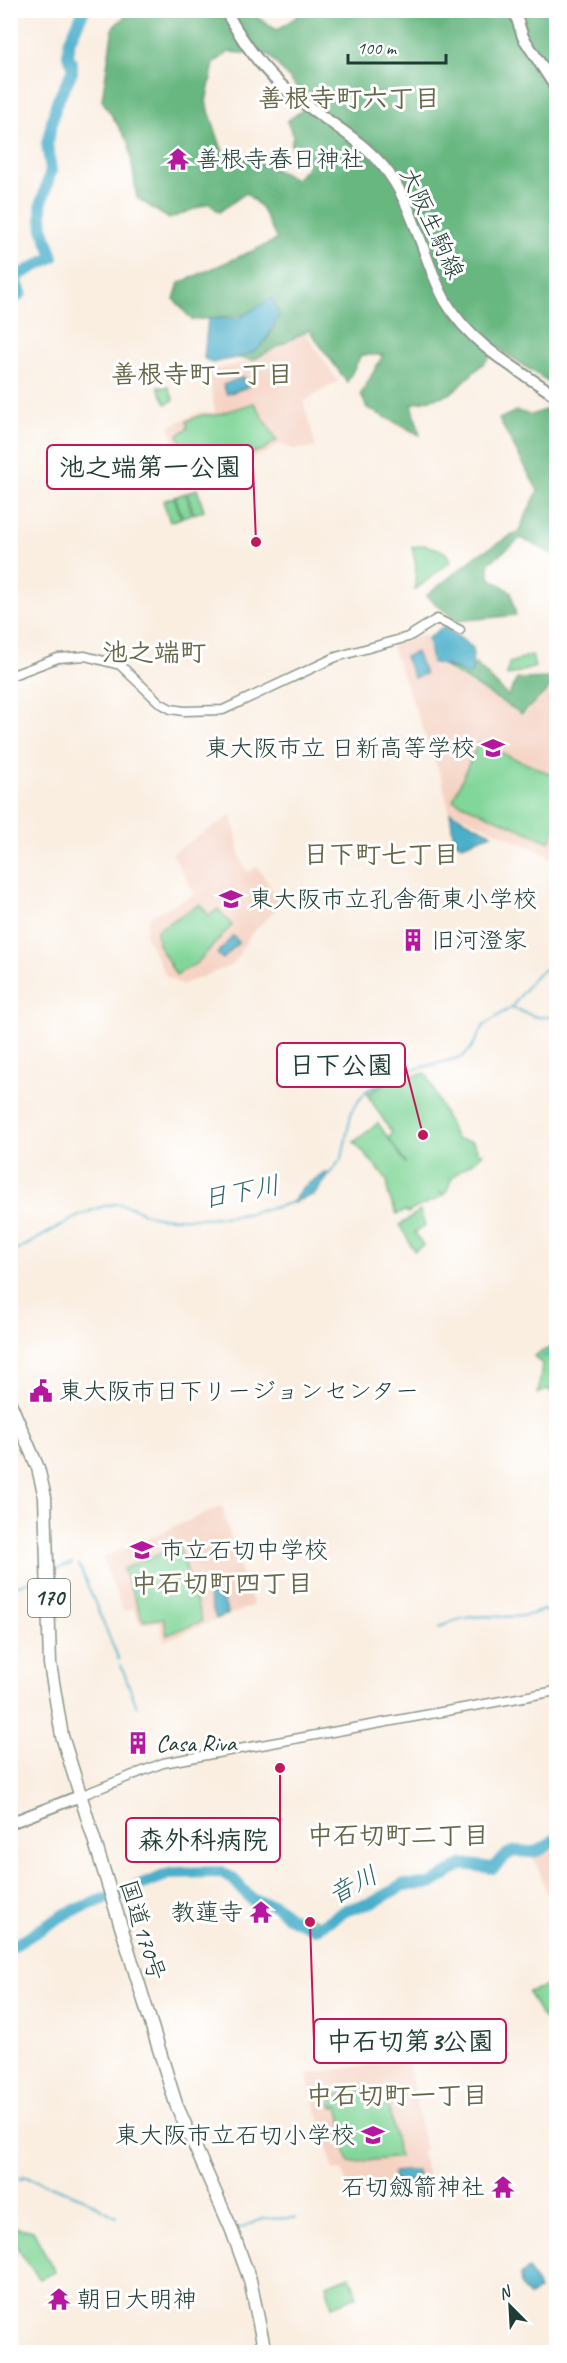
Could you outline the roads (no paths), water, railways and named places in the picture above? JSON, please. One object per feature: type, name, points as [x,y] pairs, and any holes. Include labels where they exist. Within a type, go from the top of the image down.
[{"type":"highway","name":"国道170号","points":[[10,1403],[38,1468],[45,1497],[53,1692],[62,1736],[178,2109],[244,2261],[260,2317],[265,2352]]},
{"type":"main road","name":"大阪生駒線","points":[[225,10],[243,41],[279,83],[362,143],[385,168],[405,203],[440,289],[457,318],[494,354],[556,396]]},
{"type":"main road","points":[[514,10],[523,37],[556,88]]},
{"type":"main road","points":[[10,1823],[80,1796]]},
{"type":"street","points":[[10,676],[58,658],[85,656],[120,665],[160,703],[171,709],[224,710],[336,657],[408,637],[437,619],[460,630]]},
{"type":"street","points":[[80,1796],[163,1763],[556,1691]]},
{"type":"water","points":[[272,298],[280,316],[265,342],[258,349],[246,355],[212,363],[204,358],[208,319],[239,318]]},
{"type":"water","points":[[244,377],[248,387],[227,394],[223,385]]},
{"type":"water","points":[[444,626],[473,648],[472,672],[467,675],[455,668],[432,663],[428,638]]},
{"type":"water","points":[[416,652],[425,674],[414,678],[405,657]]},
{"type":"water","points":[[450,812],[492,834],[462,845],[454,841]]},
{"type":"water","points":[[233,936],[239,942],[223,959],[217,954]]},
{"type":"water","points":[[324,1173],[330,1174],[315,1194],[292,1203],[302,1188]]},
{"type":"water","points":[[220,1591],[228,1614],[216,1619],[208,1595]]},
{"type":"water","points":[[417,2170],[418,2181],[394,2184],[393,2172]]},
{"type":"water","points":[[529,2269],[539,2290],[529,2296],[521,2286],[520,2275]]},
{"type":"waterway","points":[[10,303],[21,293],[15,277],[53,257],[43,229],[41,205],[51,170],[47,144],[56,104],[72,72],[72,63],[68,56],[69,42],[84,10]]},
{"type":"waterway","name":"日下川","points":[[328,1175],[342,1158],[352,1110],[366,1091],[400,1073],[462,1057],[472,1047],[485,1024],[512,1007],[534,977],[556,961]]},
{"type":"waterway","points":[[512,1007],[540,1017],[556,1014]]},
{"type":"waterway","name":"日下川","points":[[10,1254],[79,1216],[107,1205],[123,1205],[157,1217],[192,1218],[226,1217],[293,1202]]},
{"type":"waterway","points":[[540,1359],[548,1354],[556,1364]]},
{"type":"waterway","points":[[53,1571],[72,1563]]},
{"type":"waterway","points":[[79,1565],[119,1660]]},
{"type":"waterway","points":[[10,1588],[42,1577]]},
{"type":"waterway","points":[[439,1628],[453,1621],[480,1616],[517,1616],[543,1610],[556,1614]]},
{"type":"waterway","points":[[121,1665],[137,1707]]},
{"type":"waterway","name":"音川","points":[[10,1948],[67,1913],[172,1873],[222,1872],[234,1880],[252,1900],[275,1905],[290,1918],[315,1929],[347,1910],[374,1902],[403,1885],[431,1884],[463,1864],[493,1868],[508,1854],[519,1851],[534,1852],[547,1846],[556,1838]]},
{"type":"waterway","points":[[10,2173],[21,2180],[23,2176],[83,2198],[116,2217]]},
{"type":"waterway","points":[[237,2229],[262,2219],[296,2218]]},
{"type":"place","name":"善根寺春日神社","points":[[178,159]]},
{"type":"place","name":"池之端第一公園","points":[[256,542]]},
{"type":"place","name":"東大阪市立 日新高等学校","points":[[493,748]]},
{"type":"place","name":"東大阪市立孔舎衙東小学校","points":[[231,899]]},
{"type":"place","name":"旧河澄家","points":[[413,940]]},
{"type":"place","name":"日下公園","points":[[423,1135]]},
{"type":"place","name":"東大阪市日下リージョンセンター","points":[[41,1391]]},
{"type":"place","name":"市立石切中学校","points":[[142,1550]]},
{"type":"place","name":"Casa Riva","points":[[138,1743]]},
{"type":"place","name":"森外科病院","points":[[280,1768]]},
{"type":"place","name":"教蓮寺","points":[[261,1912]]},
{"type":"place","name":"中石切第3公園","points":[[310,1922]]},
{"type":"place","name":"東大阪市立石切小学校","points":[[373,2135]]},
{"type":"place","name":"石切劔箭神社","points":[[503,2187]]},
{"type":"place","name":"朝日大明神","points":[[59,2299]]},
{"type":"district","name":"善根寺町六丁目","points":[[349,98]]},
{"type":"district","name":"善根寺町一丁目","points":[[202,374]]},
{"type":"district","name":"池之端町","points":[[154,652]]},
{"type":"district","name":"日下町七丁目","points":[[381,854]]},
{"type":"district","name":"中石切町四丁目","points":[[222,1583]]},
{"type":"district","name":"中石切町二丁目","points":[[398,1835]]},
{"type":"district","name":"中石切町一丁目","points":[[397,2095]]}]
